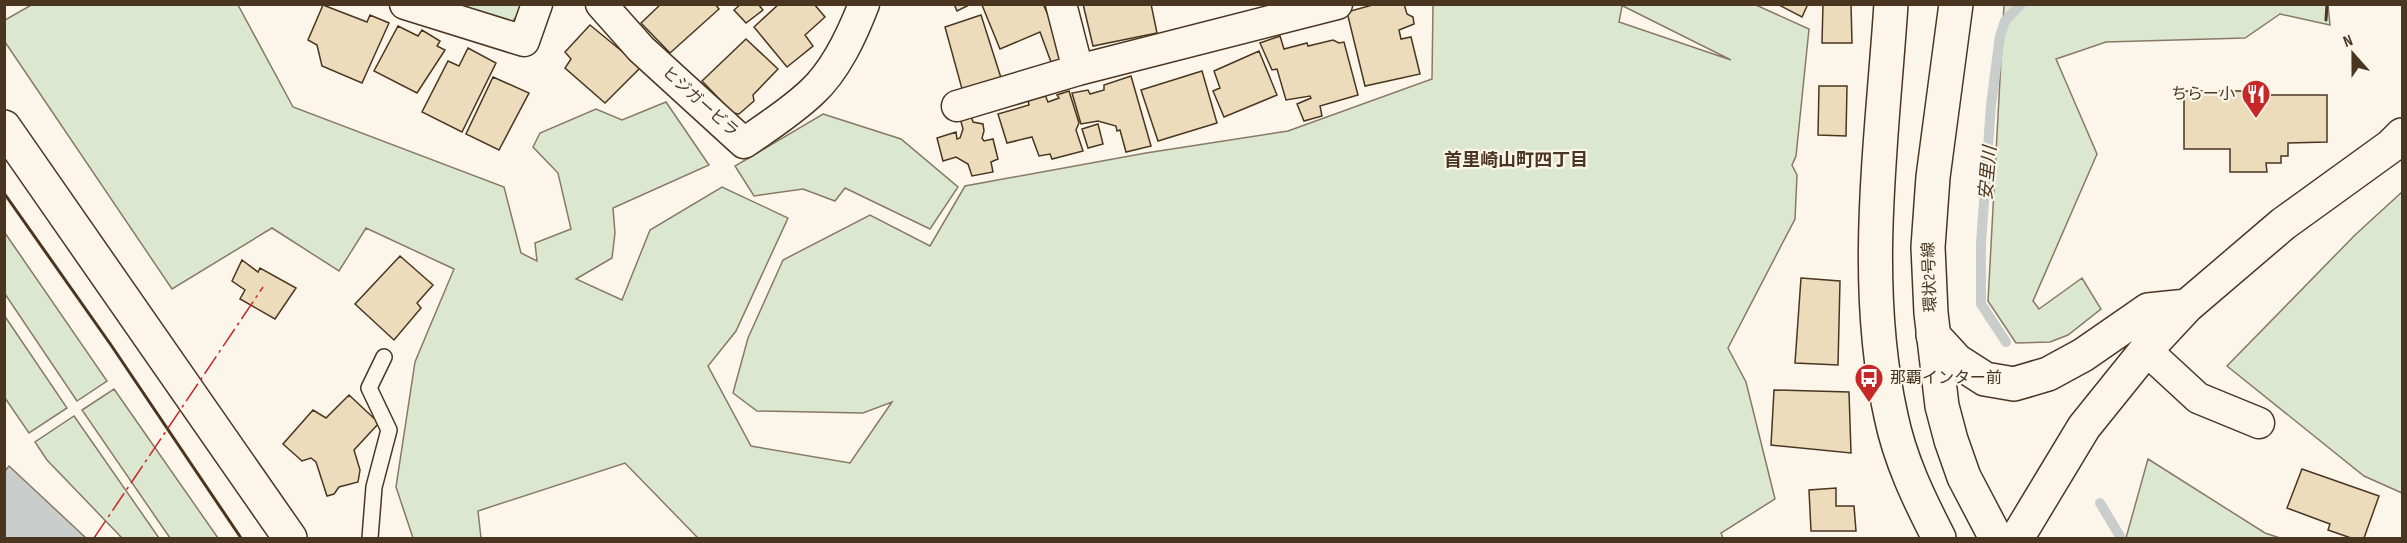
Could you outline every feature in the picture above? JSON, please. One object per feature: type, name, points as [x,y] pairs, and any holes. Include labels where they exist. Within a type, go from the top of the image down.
[{"type":"street","points":[[405,4],[524,41],[537,4]]},
{"type":"street","name":"ヒジガービラ","points":[[601,4],[641,49],[744,143],[813,91],[834,66],[855,10]]},
{"type":"street","points":[[1061,4],[1078,70]]},
{"type":"street","points":[[957,106],[1078,70],[1337,4]]},
{"type":"street","points":[[1890,4],[1875,259],[1879,334],[1891,417],[1902,456],[1918,496],[1939,538]]},
{"type":"street","name":"環状2号線","points":[[1956,4],[1933,177],[1928,247],[1933,335],[1942,406],[1951,440],[1964,477],[1996,538]]},
{"type":"street","points":[[4,127],[290,538]]},
{"type":"street","points":[[2017,538],[2084,427],[2146,350],[2187,306],[2283,224],[2403,135]]},
{"type":"street","points":[[1933,335],[1958,361],[1985,379],[2014,384],[2048,374],[2084,355],[2148,310],[2187,306]]},
{"type":"street","points":[[2146,350],[2172,371],[2198,398],[2259,423]]},
{"type":"lane","points":[[370,538],[374,487],[389,430],[369,388],[384,357]]},
{"type":"green space","points":[[33,4],[238,5],[293,107],[504,187],[521,253],[537,261],[535,243],[571,229],[558,173],[533,147],[540,133],[596,109],[622,120],[666,102],[709,165],[613,208],[615,233],[612,258],[576,279],[622,300],[650,230],[722,187],[788,218],[736,331],[708,366],[751,446],[850,463],[892,402],[863,413],[757,411],[733,393],[748,338],[783,260],[870,215],[930,246],[965,186],[1146,153],[1288,131],[1432,79],[1433,5],[1756,5],[1809,29],[1796,156],[1792,165],[1797,175],[1795,219],[1728,348],[1746,382],[1775,499],[1721,533],[1723,538],[698,538],[625,463],[478,511],[481,538],[413,538],[396,487],[415,362],[454,269],[366,228],[339,271],[272,228],[172,289],[5,42],[5,20]],"holes":[[[1622,6],[1731,60],[1619,22]]]},
{"type":"green space","points":[[451,5],[525,5],[509,26]]},
{"type":"green space","points":[[2004,5],[2328,5],[2330,25],[2280,14],[2245,38],[2106,42],[2056,59],[2097,154],[2033,301],[2039,309],[2082,278],[2101,309],[2068,335],[2050,342],[2016,343],[1988,301]]},
{"type":"green space","points":[[823,114],[901,139],[958,187],[930,229],[845,188],[835,201],[803,189],[754,196],[735,166]]},
{"type":"green space","points":[[2402,192],[2402,493],[2364,476],[2227,366],[2355,235]]},
{"type":"green space","points":[[5,233],[107,381],[77,401],[5,294]]},
{"type":"green space","points":[[4,315],[67,408],[29,433],[5,398]]},
{"type":"green space","points":[[114,389],[218,538],[170,538],[82,410]]},
{"type":"green space","points":[[74,416],[159,538],[122,538],[47,460],[35,442]]},
{"type":"green space","points":[[2148,459],[2265,533],[2280,538],[2126,538]]},
{"type":"shaded area","points":[[9,466],[86,538],[5,538],[5,471]]},
{"type":"building","points":[[661,4],[715,4],[719,9],[670,53],[641,23]]},
{"type":"building","points":[[741,4],[758,4],[763,10],[746,23],[734,10]]},
{"type":"building","points":[[779,4],[814,4],[825,17],[805,35],[813,46],[787,67],[754,27]]},
{"type":"building","points":[[954,4],[971,4],[957,11]]},
{"type":"building","points":[[1043,4],[1053,26],[1062,59],[1051,62],[1040,32],[1000,49],[982,5]]},
{"type":"building","points":[[1083,4],[1151,4],[1157,33],[1093,46]]},
{"type":"building","points":[[1376,4],[1404,4],[1407,14],[1413,17],[1414,24],[1399,30],[1401,39],[1411,37],[1420,74],[1365,86],[1347,12]]},
{"type":"building","points":[[1777,4],[1808,4],[1802,17]]},
{"type":"building","points":[[1823,4],[1851,4],[1852,43],[1822,43]]},
{"type":"building","points":[[323,5],[367,22],[370,15],[389,23],[362,83],[322,66],[317,45],[308,40]]},
{"type":"building","points":[[981,15],[1002,81],[962,89],[945,27]]},
{"type":"building","points":[[590,25],[641,67],[605,103],[565,68],[571,59],[565,52]]},
{"type":"building","points":[[398,26],[418,36],[422,30],[440,41],[437,46],[445,50],[417,93],[374,71]]},
{"type":"building","points":[[1280,36],[1284,49],[1307,43],[1308,46],[1333,40],[1339,43],[1344,42],[1358,95],[1320,106],[1322,116],[1304,121],[1297,104],[1311,98],[1310,96],[1286,100],[1277,69],[1272,70],[1260,43]]},
{"type":"building","points":[[746,39],[778,69],[753,95],[754,101],[739,114],[733,113],[702,81]]},
{"type":"building","points":[[468,48],[496,63],[462,132],[422,112],[448,61],[459,66]]},
{"type":"building","points":[[1259,51],[1277,95],[1224,117],[1213,91],[1220,88],[1214,71]]},
{"type":"building","points":[[1202,71],[1217,123],[1158,141],[1141,90]]},
{"type":"building","points":[[1131,76],[1151,146],[1126,152],[1120,130],[1117,131],[1116,126],[1098,121],[1081,124],[1072,93],[1088,90],[1090,94],[1104,90],[1104,85]]},
{"type":"building","points":[[493,77],[529,93],[499,150],[466,134]]},
{"type":"building","points":[[1819,86],[1847,86],[1846,136],[1818,135]]},
{"type":"building","points":[[1069,91],[1079,123],[1076,130],[1083,151],[1052,159],[1050,154],[1039,156],[1032,137],[1007,143],[998,114],[1029,105],[1028,100],[1045,95],[1048,102],[1059,98],[1057,95]]},
{"type":"building","name":"ちらー小","points":[[2184,91],[2252,91],[2252,95],[2327,95],[2327,142],[2288,143],[2288,156],[2281,156],[2281,163],[2266,163],[2267,172],[2230,172],[2230,149],[2184,149]]},
{"type":"building","points":[[971,115],[973,122],[983,124],[982,138],[984,141],[993,139],[998,159],[991,162],[993,172],[972,176],[968,164],[956,157],[943,161],[937,138],[956,132],[957,139],[960,138],[963,129],[960,118]]},
{"type":"building","points":[[1098,124],[1103,144],[1088,148],[1082,129]]},
{"type":"building","points":[[400,256],[433,285],[417,303],[421,308],[394,340],[355,304]]},
{"type":"building","points":[[242,260],[258,272],[260,268],[296,288],[275,319],[240,299],[245,290],[232,281]]},
{"type":"building","points":[[1801,278],[1840,281],[1838,365],[1795,363]]},
{"type":"building","points":[[1774,390],[1849,392],[1851,453],[1771,445]]},
{"type":"building","points":[[349,395],[379,423],[354,450],[360,470],[358,482],[339,487],[334,494],[327,496],[316,462],[311,458],[302,461],[283,444],[313,410],[326,418]]},
{"type":"building","points":[[2302,469],[2379,496],[2364,538],[2351,538],[2328,530],[2330,524],[2287,508]]},
{"type":"building","points":[[1836,488],[1836,506],[1854,506],[1856,531],[1811,531],[1809,490]]},
{"type":"waterway","name":"安里川","points":[[2006,342],[1981,304],[1981,243],[1991,105],[2000,36],[2005,21],[2021,4]]},
{"type":"waterway","name":"安里川","points":[[2100,503],[2121,538]]},
{"type":"wall","points":[[2326,20],[2327,4]]},
{"type":"wall","points":[[4,193],[111,345],[241,538]]},
{"type":"power","points":[[94,538],[263,287]]},
{"type":"place","name":"ちらー小","points":[[2256,120]]},
{"type":"place","name":"那覇インター前","points":[[1869,404]]},
{"type":"district","name":"首里崎山町四丁目","points":[[1516,160]]}]
